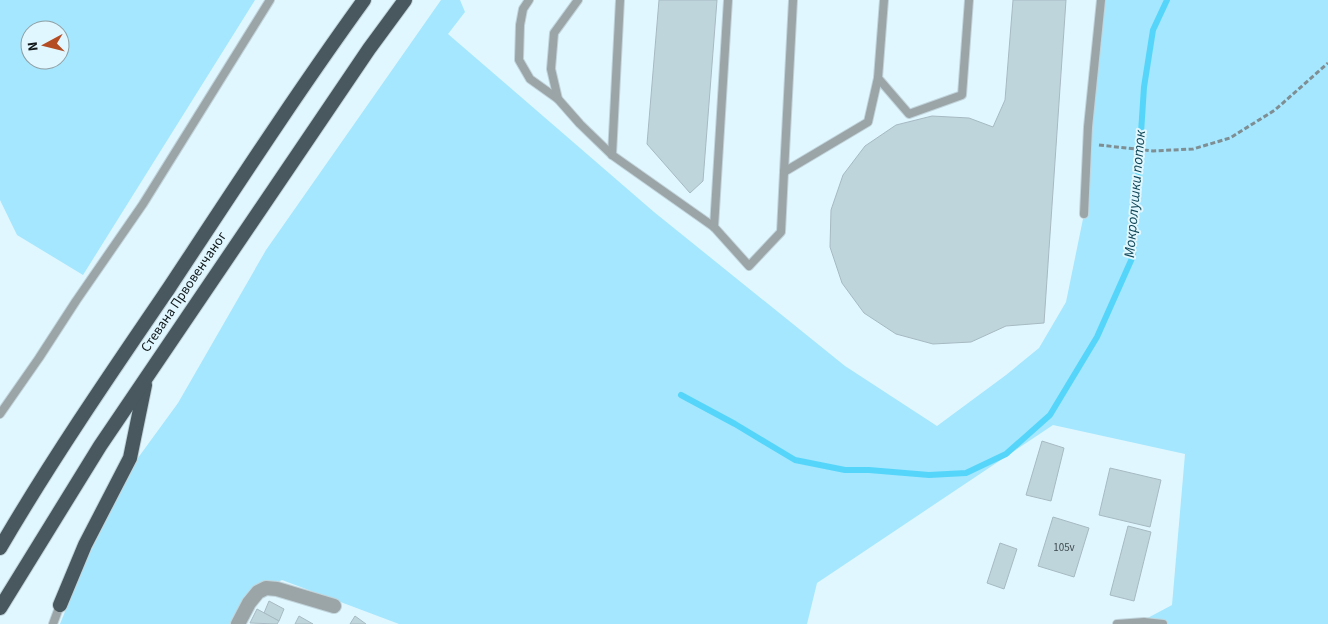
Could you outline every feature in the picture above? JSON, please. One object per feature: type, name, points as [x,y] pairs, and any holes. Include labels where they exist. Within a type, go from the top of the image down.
[{"type":"highway","name":"Стевана Првовенчаног","points":[[0,548],[128,348],[364,0]]},
{"type":"highway","name":"Стевана Првовенчаног","points":[[0,608],[95,454],[369,48],[405,0]]},
{"type":"highway","points":[[60,605],[85,546],[130,458],[146,378]]},
{"type":"street","points":[[238,624],[249,603],[258,592],[266,588],[278,589],[334,606]]},
{"type":"lane","points":[[0,414],[144,204],[270,0]]},
{"type":"lane","points":[[529,0],[524,9],[520,25],[519,60],[530,79],[558,99],[580,124],[612,155],[714,227],[749,266],[780,232],[794,0]]},
{"type":"lane","points":[[558,99],[551,69],[554,34],[578,0]]},
{"type":"lane","points":[[612,155],[620,0]]},
{"type":"lane","points":[[714,227],[728,0]]},
{"type":"lane","points":[[784,172],[868,122],[878,78],[884,0]]},
{"type":"lane","points":[[878,78],[909,114],[962,95],[969,0]]},
{"type":"lane","points":[[1084,214],[1088,127],[1101,0]]},
{"type":"lane","points":[[53,624],[60,605]]},
{"type":"lane","points":[[1117,624],[1144,622],[1163,624]]},
{"type":"path","points":[[1088,144],[1153,151],[1193,149],[1230,138],[1275,110],[1328,62]]},
{"type":"shaded area","points":[[0,0],[255,0],[83,275],[17,235],[0,200]]},
{"type":"shaded area","points":[[441,0],[460,0],[465,12],[448,34],[654,212],[845,366],[937,426],[1039,348],[1066,302],[1084,214],[1102,0],[1328,0],[1328,624],[1140,624],[1142,621],[1172,605],[1185,454],[1053,425],[817,583],[807,624],[399,624],[282,580],[266,588],[238,624],[60,624],[83,567],[135,462],[178,403],[266,250]]},
{"type":"building","points":[[659,0],[717,0],[703,181],[690,193],[647,144]]},
{"type":"building","points":[[1013,0],[1066,0],[1044,323],[1006,326],[971,342],[933,344],[896,334],[864,313],[842,283],[830,247],[831,210],[843,175],[865,146],[896,125],[932,116],[969,118],[993,127],[1005,100]]},
{"type":"building","points":[[1042,441],[1064,448],[1051,501],[1026,495]]},
{"type":"building","points":[[1110,468],[1161,480],[1150,527],[1099,515]]},
{"type":"building","points":[[1053,517],[1089,528],[1074,577],[1038,566]]},
{"type":"building","points":[[1128,526],[1151,532],[1134,601],[1110,595]]},
{"type":"building","points":[[1000,543],[1017,549],[1004,589],[987,583]]},
{"type":"building","points":[[269,601],[284,609],[279,621],[264,613]]},
{"type":"building","points":[[257,609],[279,621],[277,624],[250,623]]},
{"type":"building","points":[[299,616],[313,624],[295,624]]},
{"type":"building","points":[[355,616],[366,624],[350,624]]},
{"type":"waterway","name":"Мокролушки поток","points":[[681,395],[735,424],[795,460],[845,470],[929,475],[966,473],[1006,454],[1050,415],[1097,337],[1133,256],[1144,87],[1153,30],[1167,0]]}]
